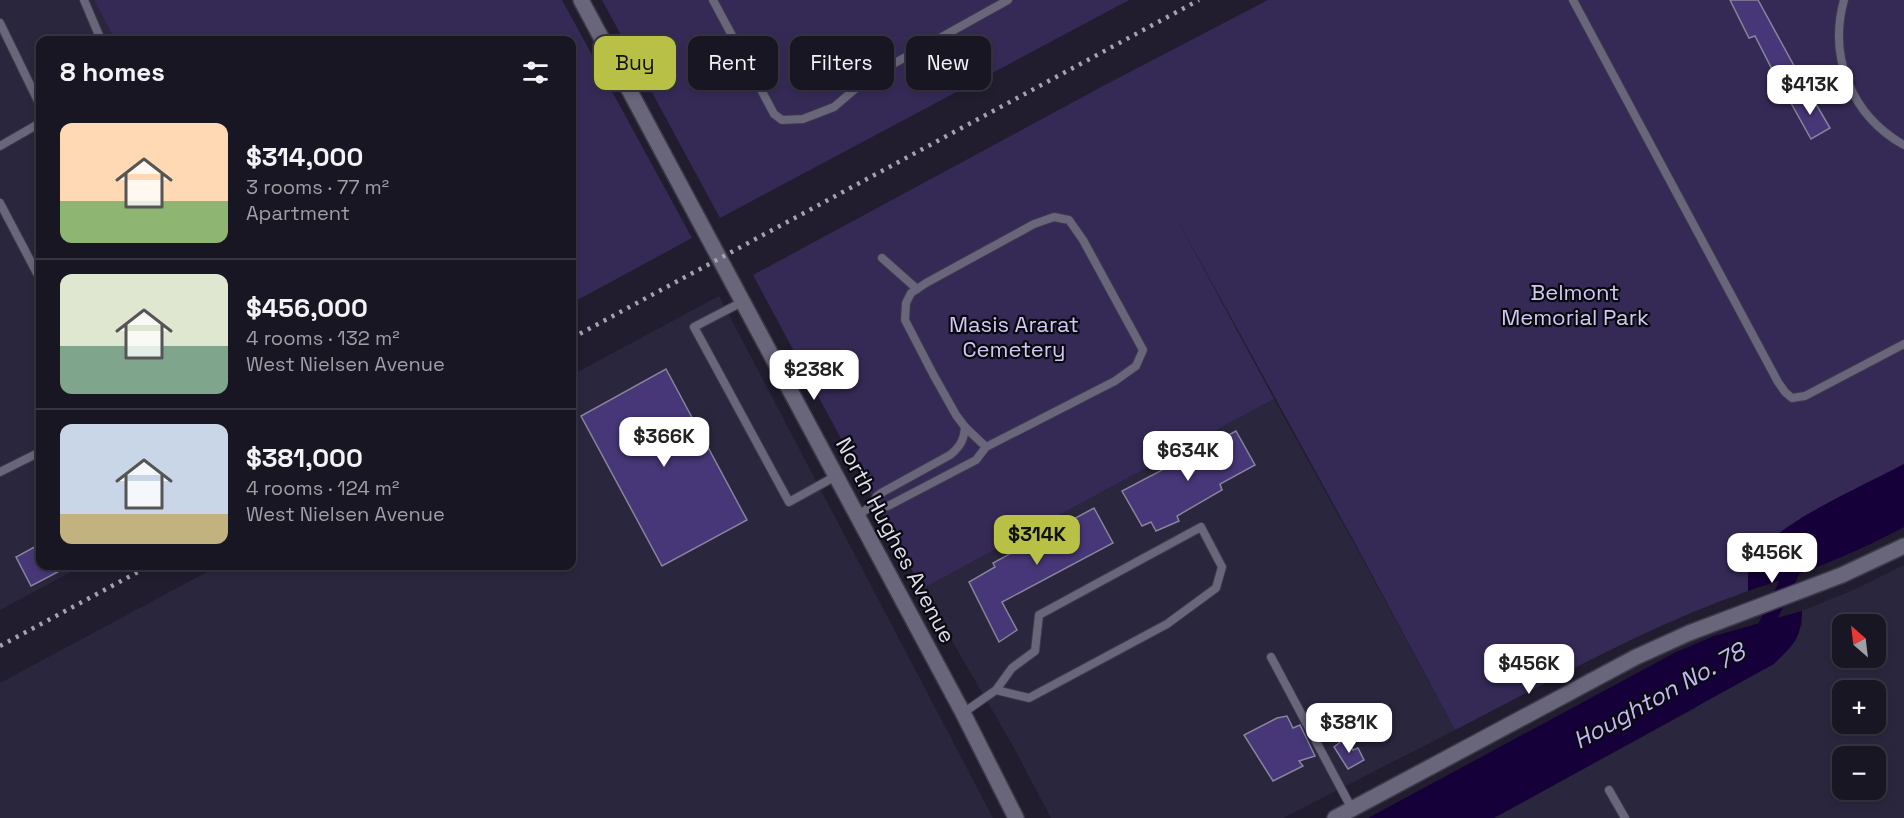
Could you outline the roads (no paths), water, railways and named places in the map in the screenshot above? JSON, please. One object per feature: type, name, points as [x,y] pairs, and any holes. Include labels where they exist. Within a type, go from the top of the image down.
[{"type":"street","name":"North Hughes Avenue","points":[[581,0],[836,476],[864,511],[1016,818]]},
{"type":"street","points":[[1335,818],[1636,657],[1689,633],[1842,575],[1904,546]]},
{"type":"lane","points":[[84,0],[99,36]]},
{"type":"lane","points":[[713,0],[774,114],[782,120],[803,119],[834,107],[868,78],[1008,0]]},
{"type":"lane","points":[[1573,0],[1785,392],[1792,398],[1805,396],[1904,345]]},
{"type":"lane","points":[[1844,0],[1839,29],[1839,50],[1850,90],[1861,109],[1875,125],[1904,146]]},
{"type":"lane","points":[[0,23],[36,97]]},
{"type":"lane","points":[[0,146],[36,125]]},
{"type":"lane","points":[[0,203],[36,271]]},
{"type":"lane","points":[[864,511],[888,507],[976,460],[986,447],[1115,381],[1136,366],[1143,350],[1083,240],[1069,220],[1054,217],[1034,224],[917,289],[911,293],[906,303],[905,320],[933,374],[956,415],[986,447]]},
{"type":"lane","points":[[882,258],[917,289]]},
{"type":"lane","points":[[742,302],[694,327],[699,337],[789,502],[836,476]]},
{"type":"lane","points":[[864,511],[881,493],[950,456],[964,438],[965,427]]},
{"type":"lane","points":[[0,472],[36,454]]},
{"type":"lane","points":[[963,713],[996,690],[1012,668],[1035,651],[1039,615],[1200,527],[1222,567],[1216,588],[1167,624],[1029,698],[996,690]]},
{"type":"lane","points":[[1271,657],[1352,809]]},
{"type":"lane","points":[[1609,790],[1625,818]]},
{"type":"water","points":[[1904,464],[1904,527],[1828,563],[1748,591],[1751,563],[1763,546],[1799,519]]},
{"type":"water","points":[[1802,611],[1798,636],[1774,664],[1494,818],[1368,818],[1676,652],[1714,636]]},
{"type":"waterway","name":"Houghton No. 78","points":[[1760,637],[1797,562]]},
{"type":"railway","points":[[576,336],[1199,0]]},
{"type":"railway","points":[[0,646],[142,570]]},
{"type":"park label","name":"Belmont Memorial Park","points":[[1575,304]]},
{"type":"park label","name":"Masis Ararat Cemetery","points":[[1014,336]]}]
